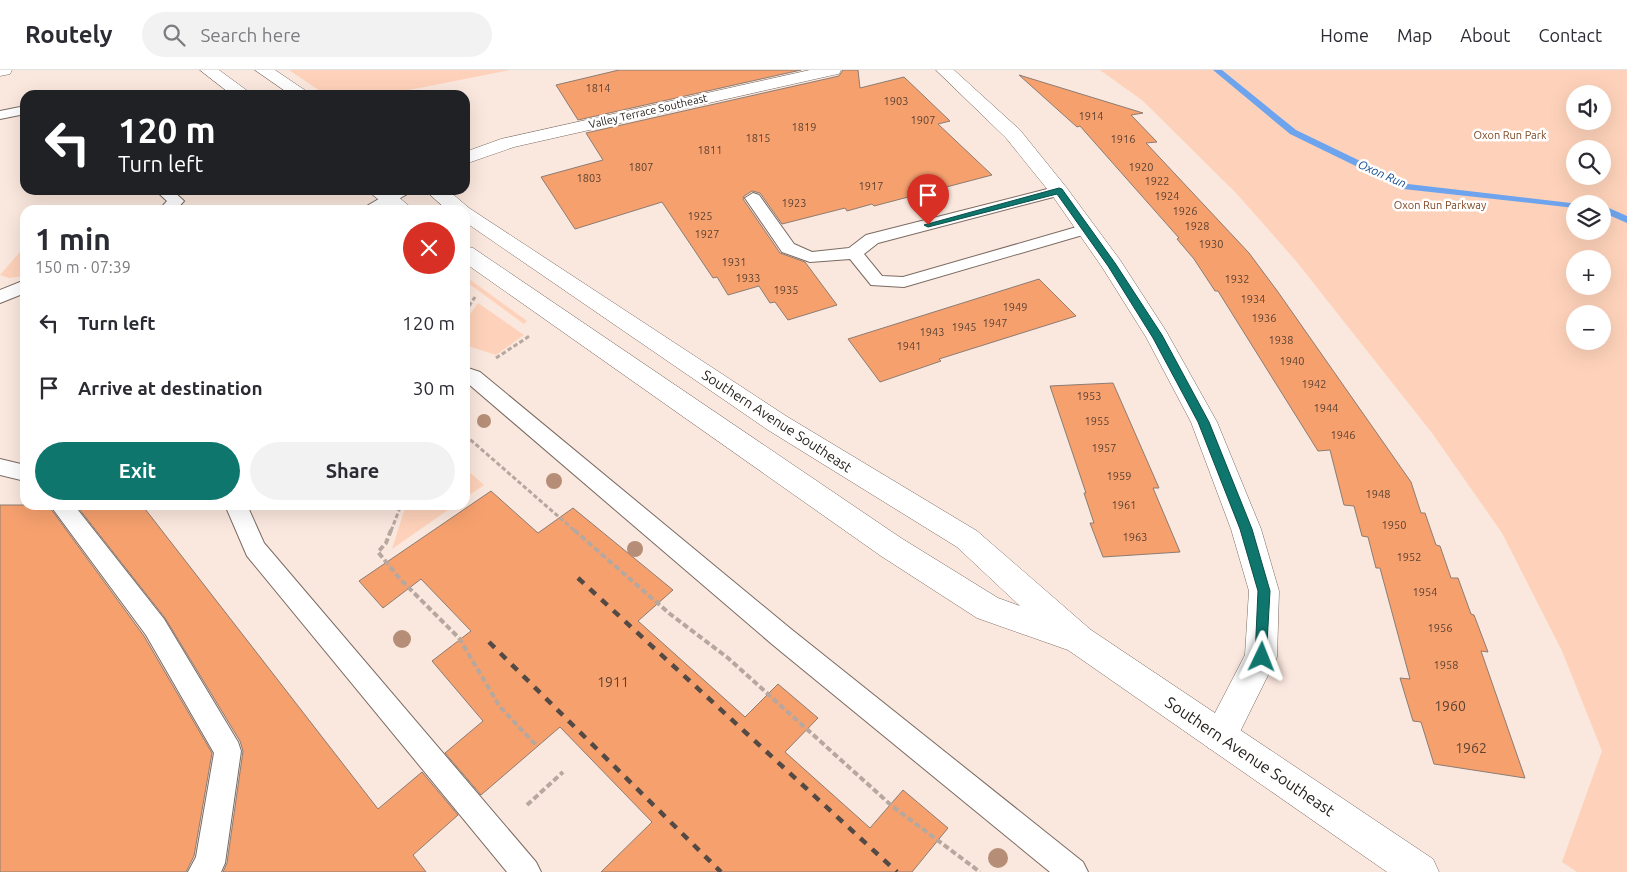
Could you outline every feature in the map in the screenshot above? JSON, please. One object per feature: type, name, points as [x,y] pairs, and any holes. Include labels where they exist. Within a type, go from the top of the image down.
[{"type":"main road","points":[[0,71],[4,70]]},
{"type":"main road","points":[[208,70],[237,90]]},
{"type":"main road","points":[[263,70],[295,90]]},
{"type":"main road","name":"Valley Terrace Southeast","points":[[470,156],[526,139],[833,70]]},
{"type":"main road","points":[[944,70],[1013,134],[1059,191],[1087,229],[1158,337],[1204,422],[1246,529],[1264,591],[1262,657],[1220,736]]},
{"type":"main road","points":[[441,195],[454,205]]},
{"type":"main road","name":"Southern Avenue Southeast","points":[[470,216],[777,423],[967,539],[1080,640],[1420,872]]},
{"type":"main road","name":"Southern Avenue Southeast","points":[[470,256],[899,552],[988,608],[1080,640]]},
{"type":"lane","points":[[0,114],[20,111]]},
{"type":"lane","points":[[753,198],[788,248],[810,257],[854,253],[872,239],[1059,191]]},
{"type":"lane","points":[[169,195],[176,201],[172,205]]},
{"type":"lane","points":[[378,205],[394,197]]},
{"type":"lane","points":[[854,253],[877,281],[904,282],[1087,229]]},
{"type":"lane","points":[[0,297],[20,288]]},
{"type":"lane","points":[[470,376],[782,637],[1073,872]]},
{"type":"lane","points":[[0,467],[20,472]]},
{"type":"lane","points":[[65,510],[155,627],[228,751],[210,863],[203,872]]},
{"type":"lane","points":[[238,510],[255,549],[526,872]]},
{"type":"path","points":[[470,304],[475,297]]},
{"type":"path","points":[[496,358],[531,335]]},
{"type":"path","points":[[470,439],[670,614],[728,658],[892,806],[980,872]]},
{"type":"path","points":[[399,510],[386,543],[378,552],[400,579],[459,638],[500,707],[538,746]]},
{"type":"path","points":[[528,805],[563,772]]},
{"type":"green space","points":[[289,70],[510,70],[409,90],[319,90]]},
{"type":"green space","name":"Oxon Run Parkway","points":[[1100,70],[1627,70],[1627,872],[1577,872],[1562,862],[1602,751],[1562,651],[1502,533],[1432,433],[1296,261],[1237,194],[1143,101]]},
{"type":"green space","points":[[20,252],[20,277],[9,278],[0,275]]},
{"type":"green space","points":[[470,280],[527,321],[524,324],[470,285]]},
{"type":"green space","points":[[478,303],[524,335],[496,355],[470,347],[470,314]]},
{"type":"green space","points":[[470,472],[484,485],[470,495]]},
{"type":"green space","points":[[404,510],[448,510],[392,549]]},
{"type":"building","points":[[619,70],[801,70],[578,120],[556,85]]},
{"type":"building","points":[[843,70],[858,70],[860,88],[904,77],[950,121],[938,124],[992,175],[874,206],[872,204],[847,211],[845,208],[782,224],[760,193],[752,191],[744,196],[743,199],[780,253],[805,262],[837,305],[788,320],[775,302],[770,303],[759,286],[728,295],[717,277],[713,278],[662,202],[575,229],[541,177],[603,160],[586,133],[839,76]]},
{"type":"building","points":[[1019,75],[1143,113],[1131,115],[1157,142],[1146,143],[1249,253],[1278,292],[1411,482],[1421,513],[1425,513],[1436,545],[1440,546],[1451,578],[1458,578],[1471,614],[1474,615],[1488,652],[1481,651],[1525,778],[1434,764],[1421,722],[1413,721],[1400,678],[1410,679],[1380,568],[1376,568],[1368,537],[1362,536],[1354,506],[1344,505],[1330,450],[1318,451],[1218,291],[1215,291],[1194,259],[1177,239],[1179,238],[1080,126],[1077,127]]},
{"type":"building","points":[[1039,279],[1076,316],[939,359],[941,361],[880,382],[848,339]]},
{"type":"building","points":[[1113,383],[1159,488],[1153,488],[1180,552],[1103,557],[1090,523],[1094,523],[1084,493],[1086,493],[1050,386]]},
{"type":"building","points":[[491,491],[538,533],[573,508],[673,590],[638,621],[745,717],[778,684],[818,718],[785,752],[870,828],[903,790],[948,828],[912,872],[601,872],[652,822],[560,727],[481,795],[445,753],[483,721],[432,661],[471,631],[421,579],[383,608],[359,581],[463,510],[470,510],[470,505]]},
{"type":"building","points":[[0,505],[20,505],[20,510],[52,510],[144,636],[212,753],[194,856],[186,872],[0,872]]},
{"type":"building","points":[[80,510],[146,510],[378,809],[422,772],[458,815],[413,855],[426,872],[223,872],[227,863],[243,751],[240,741],[165,618]]},
{"type":"waterway","name":"Oxon Run","points":[[1217,70],[1293,132],[1406,187],[1566,204]]},
{"type":"waterway","name":"Oxon Run","points":[[1611,212],[1627,220]]},
{"type":"railway","points":[[578,578],[897,872]]},
{"type":"railway","points":[[489,642],[721,872]]},
{"type":"route","points":[[928,225],[1059,191],[1112,265],[1158,337],[1204,422],[1246,529],[1264,591],[1262,657]]},
{"type":"park label","name":"Oxon Run Park","points":[[1510,135]]}]
